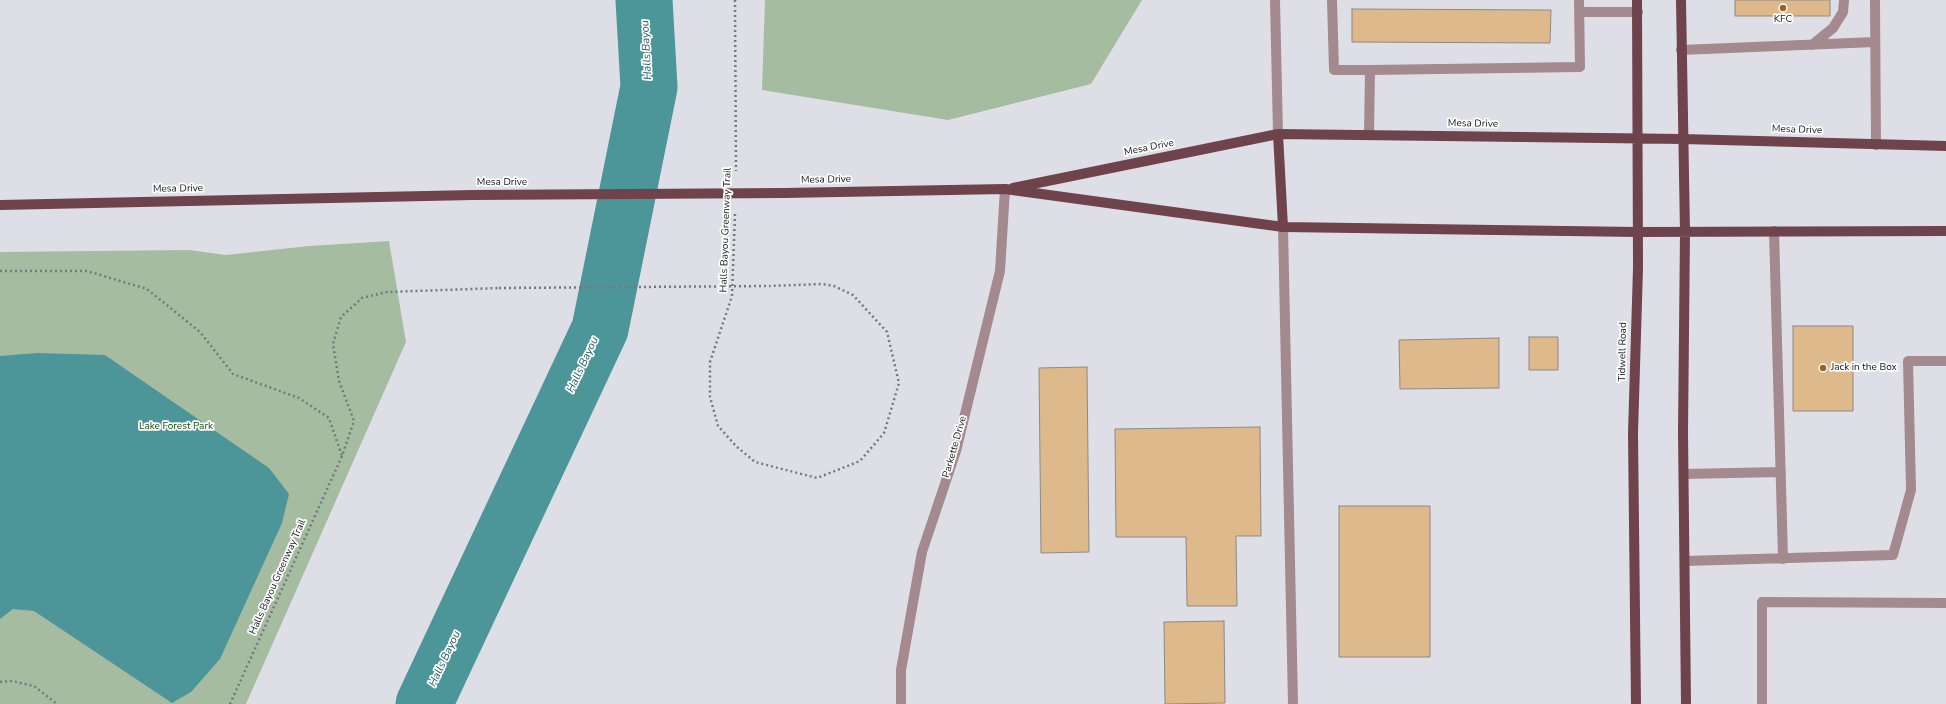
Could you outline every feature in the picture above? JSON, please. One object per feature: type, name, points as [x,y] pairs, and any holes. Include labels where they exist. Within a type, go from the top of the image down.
[{"type":"main road","name":"Tidwell Road","points":[[1636,704],[1633,433],[1638,268],[1637,0]]},
{"type":"main road","points":[[1681,0],[1685,232],[1684,474],[1686,704]]},
{"type":"main road","name":"Mesa Drive","points":[[1005,189],[1278,134],[1638,138],[1946,146]]},
{"type":"main road","points":[[1278,134],[1284,227]]},
{"type":"main road","name":"Mesa Drive","points":[[0,205],[473,195],[784,193],[1005,189],[1284,227],[1637,232],[1946,231]]},
{"type":"street","points":[[1275,0],[1278,134]]},
{"type":"street","points":[[1332,0],[1334,70],[1580,67],[1579,0]]},
{"type":"street","points":[[1812,45],[1833,28],[1843,12],[1844,0]]},
{"type":"street","points":[[1875,0],[1876,145]]},
{"type":"street","points":[[1580,12],[1638,12]]},
{"type":"street","points":[[1681,50],[1875,42]]},
{"type":"street","points":[[1370,70],[1370,135]]},
{"type":"street","name":"Parkette Drive","points":[[901,704],[901,670],[922,552],[956,452],[1000,271],[1005,189]]},
{"type":"street","points":[[1284,227],[1293,704]]},
{"type":"street","points":[[1774,231],[1783,559]]},
{"type":"street","points":[[1685,560],[1783,559],[1893,555],[1911,490],[1908,361],[1946,361]]},
{"type":"street","points":[[1684,474],[1781,472]]},
{"type":"street","points":[[1762,704],[1762,602],[1946,603]]},
{"type":"path","name":"Halls Bayou Greenway Trail","points":[[735,0],[736,177]]},
{"type":"path","name":"Halls Bayou Greenway Trail","points":[[230,704],[342,456],[354,421],[339,381],[333,344],[341,317],[362,298],[387,292],[499,288],[733,287],[822,284],[834,286],[853,296],[887,332],[899,383],[884,433],[860,461],[817,478],[755,462],[736,446],[718,426],[710,397],[710,362],[732,296],[733,287],[735,208]]},
{"type":"path","points":[[0,271],[87,271],[147,290],[200,332],[233,374],[299,398],[329,418],[342,456]]},
{"type":"path","points":[[0,682],[12,681],[34,686],[58,704]]},
{"type":"green space","points":[[765,0],[1142,0],[1091,84],[948,120],[762,90]]},
{"type":"green space","name":"Lake Forest Park","points":[[389,241],[406,342],[246,704],[0,704],[0,252],[189,250],[226,255],[309,246]]},
{"type":"water","points":[[37,353],[105,355],[269,468],[289,494],[282,523],[220,659],[191,692],[172,703],[34,611],[13,609],[0,619],[0,356]]},
{"type":"building","name":"KFC","points":[[1735,0],[1830,0],[1830,16],[1735,16]]},
{"type":"building","points":[[1352,9],[1551,10],[1550,43],[1352,42]]},
{"type":"building","name":"Jack in the Box","points":[[1793,326],[1853,326],[1853,411],[1793,411]]},
{"type":"building","points":[[1529,337],[1558,337],[1558,370],[1529,370]]},
{"type":"building","points":[[1499,338],[1499,388],[1400,389],[1399,340]]},
{"type":"building","points":[[1087,367],[1089,552],[1041,553],[1039,368]]},
{"type":"building","points":[[1260,427],[1261,536],[1236,536],[1237,606],[1187,606],[1186,537],[1116,537],[1115,429]]},
{"type":"building","points":[[1339,506],[1430,506],[1430,657],[1339,657]]},
{"type":"building","points":[[1224,621],[1225,703],[1165,704],[1164,622]]},
{"type":"waterway","name":"Halls Bayou","points":[[424,704],[600,329],[649,87],[644,0]]},
{"type":"place","name":"KFC","points":[[1783,8]]},
{"type":"place","name":"Jack in the Box","points":[[1823,368]]}]
